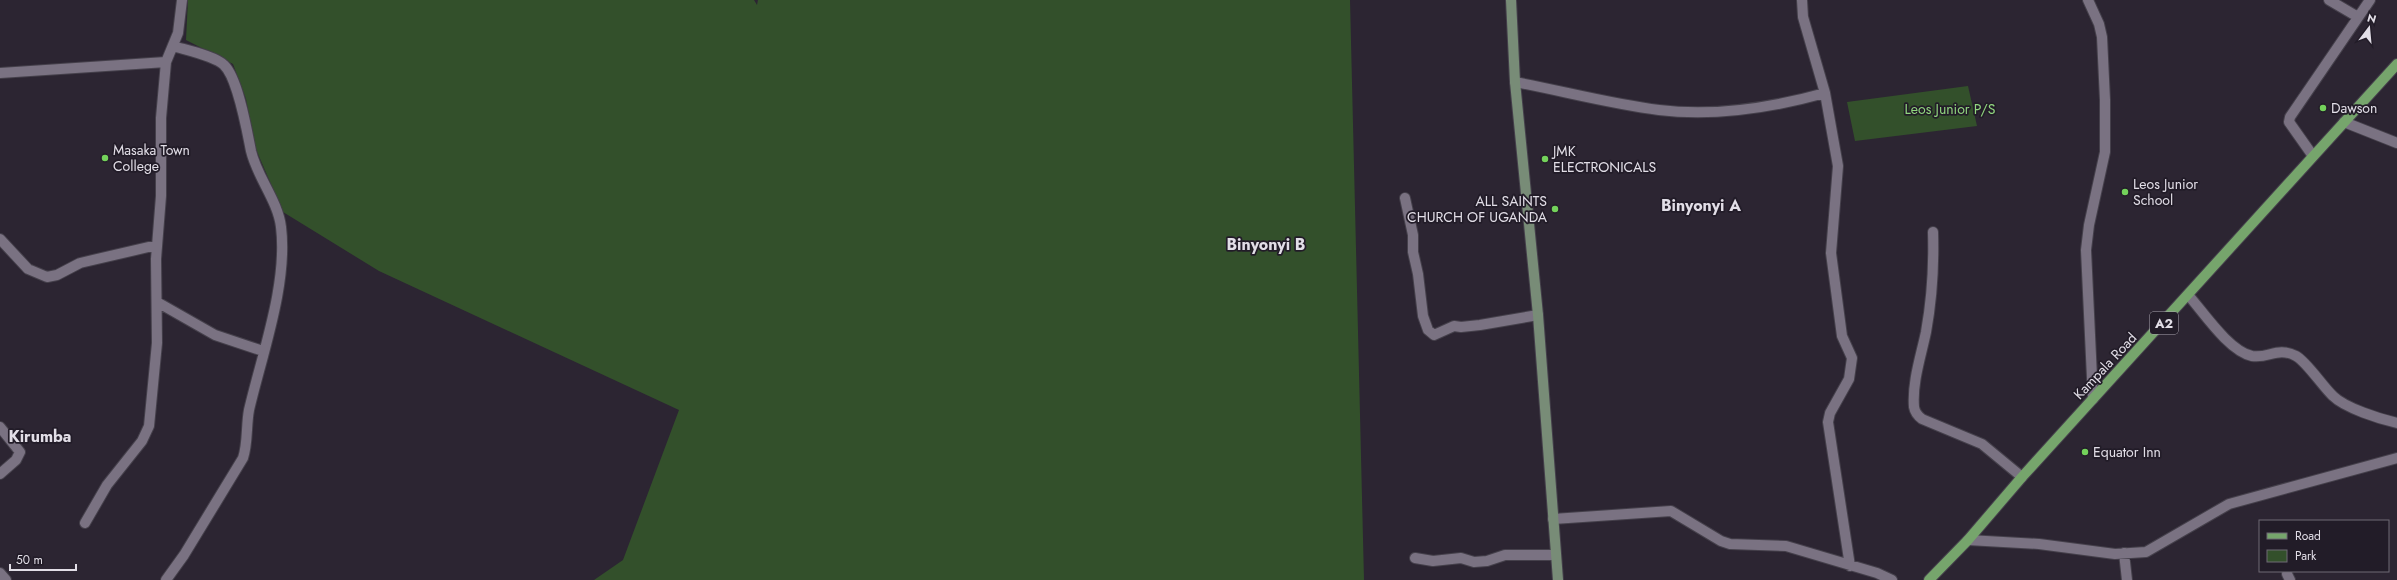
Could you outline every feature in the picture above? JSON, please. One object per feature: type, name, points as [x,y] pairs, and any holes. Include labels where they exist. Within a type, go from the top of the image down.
[{"type":"main road","points":[[1511,0],[1515,82],[1538,315],[1558,580]]},
{"type":"main road","name":"Kampala Road","points":[[1935,578],[2022,477],[2189,296],[2397,64]]},
{"type":"street","points":[[85,523],[107,485],[142,441],[148,430],[157,343],[157,245],[161,196],[161,118],[166,62],[178,33],[182,0]]},
{"type":"street","points":[[1802,0],[1803,17],[1825,93],[1838,166],[1831,253],[1842,336],[1852,358],[1849,379],[1830,413],[1828,422],[1850,566]]},
{"type":"street","points":[[2088,0],[2101,31],[2105,100],[2105,152],[2089,225],[2086,250],[2093,399]]},
{"type":"street","points":[[2328,0],[2358,17]]},
{"type":"street","points":[[2313,156],[2289,122],[2290,117],[2370,0]]},
{"type":"street","points":[[166,580],[184,555],[242,458],[245,450],[248,418],[263,352],[280,288],[281,226],[278,216],[255,167],[242,110],[229,72],[218,60],[173,46]]},
{"type":"street","points":[[0,73],[166,62]]},
{"type":"street","points":[[1515,82],[1659,110],[1679,111],[1716,112],[1763,108],[1825,93]]},
{"type":"street","points":[[2344,122],[2397,143]]},
{"type":"street","points":[[1405,198],[1413,235],[1413,252],[1418,274],[1422,309],[1428,330],[1434,335],[1454,326],[1461,327],[1480,325],[1538,315]]},
{"type":"street","points":[[1933,232],[1933,278],[1926,332],[1918,363],[1914,407],[1916,415],[1922,419],[1982,444],[2022,477]]},
{"type":"street","points":[[0,239],[28,269],[47,277],[57,275],[80,262],[157,245]]},
{"type":"street","points":[[2189,296],[2226,339],[2245,353],[2253,356],[2278,351],[2288,352],[2298,357],[2334,398],[2383,420],[2397,423]]},
{"type":"street","points":[[157,302],[215,335],[263,352]]},
{"type":"street","points":[[0,427],[20,452],[16,460],[0,474]]},
{"type":"street","points":[[1968,540],[2039,544],[2115,554],[2146,552],[2229,504],[2397,458]]},
{"type":"street","points":[[1553,519],[1671,511],[1721,541],[1730,544],[1786,546],[1877,573],[1892,580]]},
{"type":"street","points":[[2124,553],[2127,580]]},
{"type":"street","points":[[1415,558],[1433,561],[1461,558],[1474,562],[1487,561],[1505,555],[1555,555]]},
{"type":"street","points":[[0,573],[6,580]]},
{"type":"green space","points":[[188,0],[754,0],[757,5],[758,0],[1350,0],[1364,580],[594,580],[623,560],[679,410],[379,271],[283,212],[255,147],[246,99],[233,64],[186,40]]},
{"type":"green space","name":"Leos Junior P/S","points":[[1968,86],[1977,126],[1855,141],[1847,102]]},
{"type":"place","name":"Dawson","points":[[2323,108]]},
{"type":"place","name":"Masaka Town College","points":[[105,158]]},
{"type":"place","name":"JMK ELECTRONICALS","points":[[1545,159]]},
{"type":"place","name":"Leos Junior School","points":[[2125,192]]},
{"type":"place","name":"ALL SAINTS CHURCH OF UGANDA","points":[[1555,209]]},
{"type":"place","name":"Equator Inn","points":[[2085,452]]},
{"type":"district","name":"Binyonyi A","points":[[1701,205]]},
{"type":"district","name":"Binyonyi B","points":[[1266,244]]},
{"type":"district","name":"Kirumba","points":[[40,436]]}]
